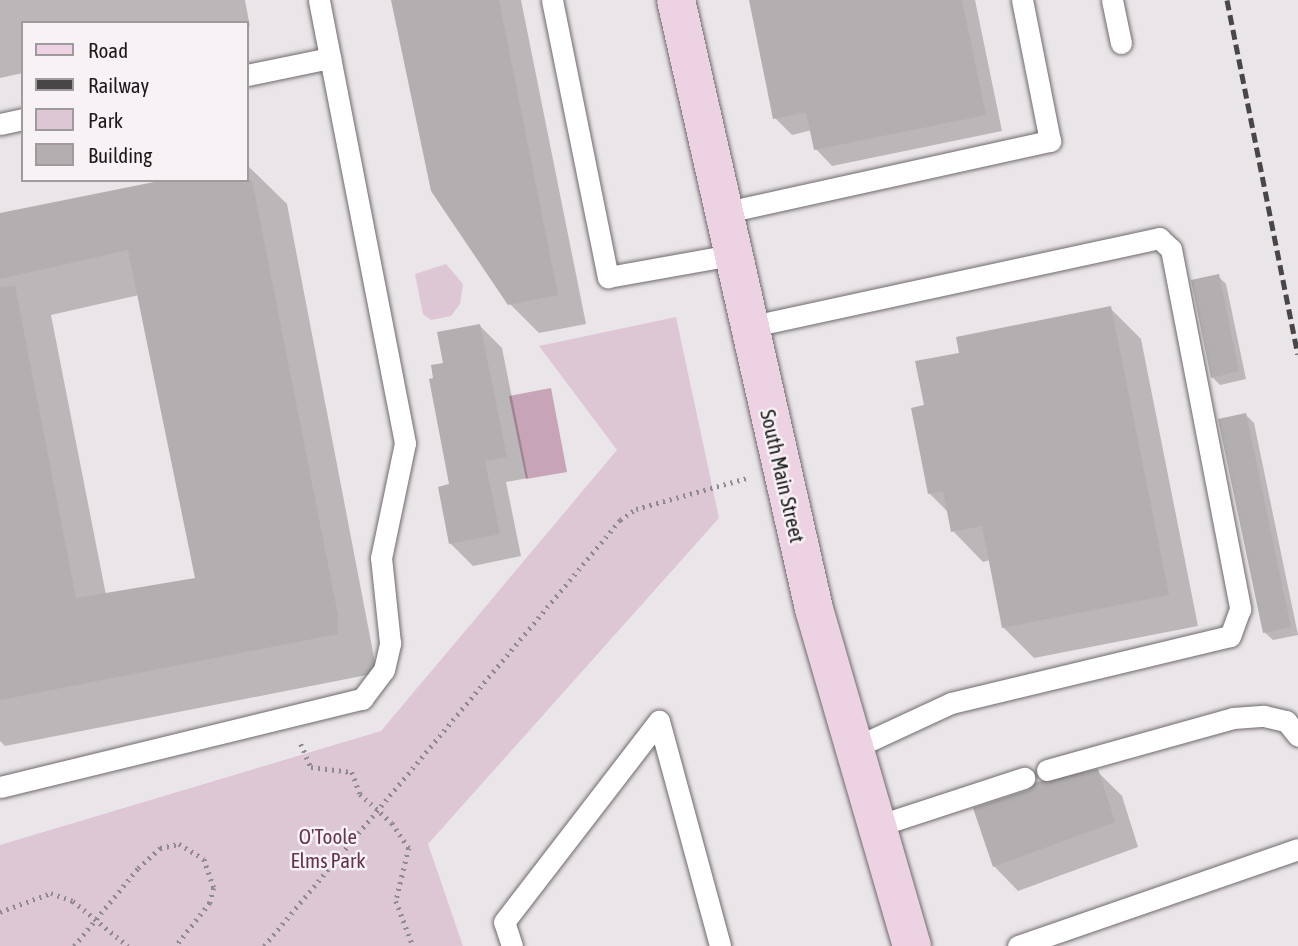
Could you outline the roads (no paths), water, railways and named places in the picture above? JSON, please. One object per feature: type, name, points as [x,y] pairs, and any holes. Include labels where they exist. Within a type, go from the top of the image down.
[{"type":"main road","name":"South Main Street","points":[[676,0],[722,213],[814,609],[912,946]]},
{"type":"lane","points":[[0,787],[362,699],[384,670],[390,643],[381,558],[405,443],[319,0]]},
{"type":"lane","points":[[552,0],[608,277],[732,255]]},
{"type":"lane","points":[[722,213],[1049,141],[1022,0]]},
{"type":"lane","points":[[1112,0],[1121,43]]},
{"type":"lane","points":[[248,75],[330,58]]},
{"type":"lane","points":[[0,124],[21,119]]},
{"type":"lane","points":[[748,327],[1159,238],[1171,249],[1240,609],[1230,636],[951,702],[855,748]]},
{"type":"lane","points":[[1047,770],[1233,718],[1264,716],[1286,721],[1298,736]]},
{"type":"lane","points":[[512,946],[504,922],[659,721],[720,946]]},
{"type":"lane","points":[[877,826],[1024,778]]},
{"type":"lane","points":[[1018,946],[1290,852]]},
{"type":"railway","points":[[1227,0],[1298,354]]},
{"type":"park label","name":"O'Toole Elms Park","points":[[328,848]]}]
